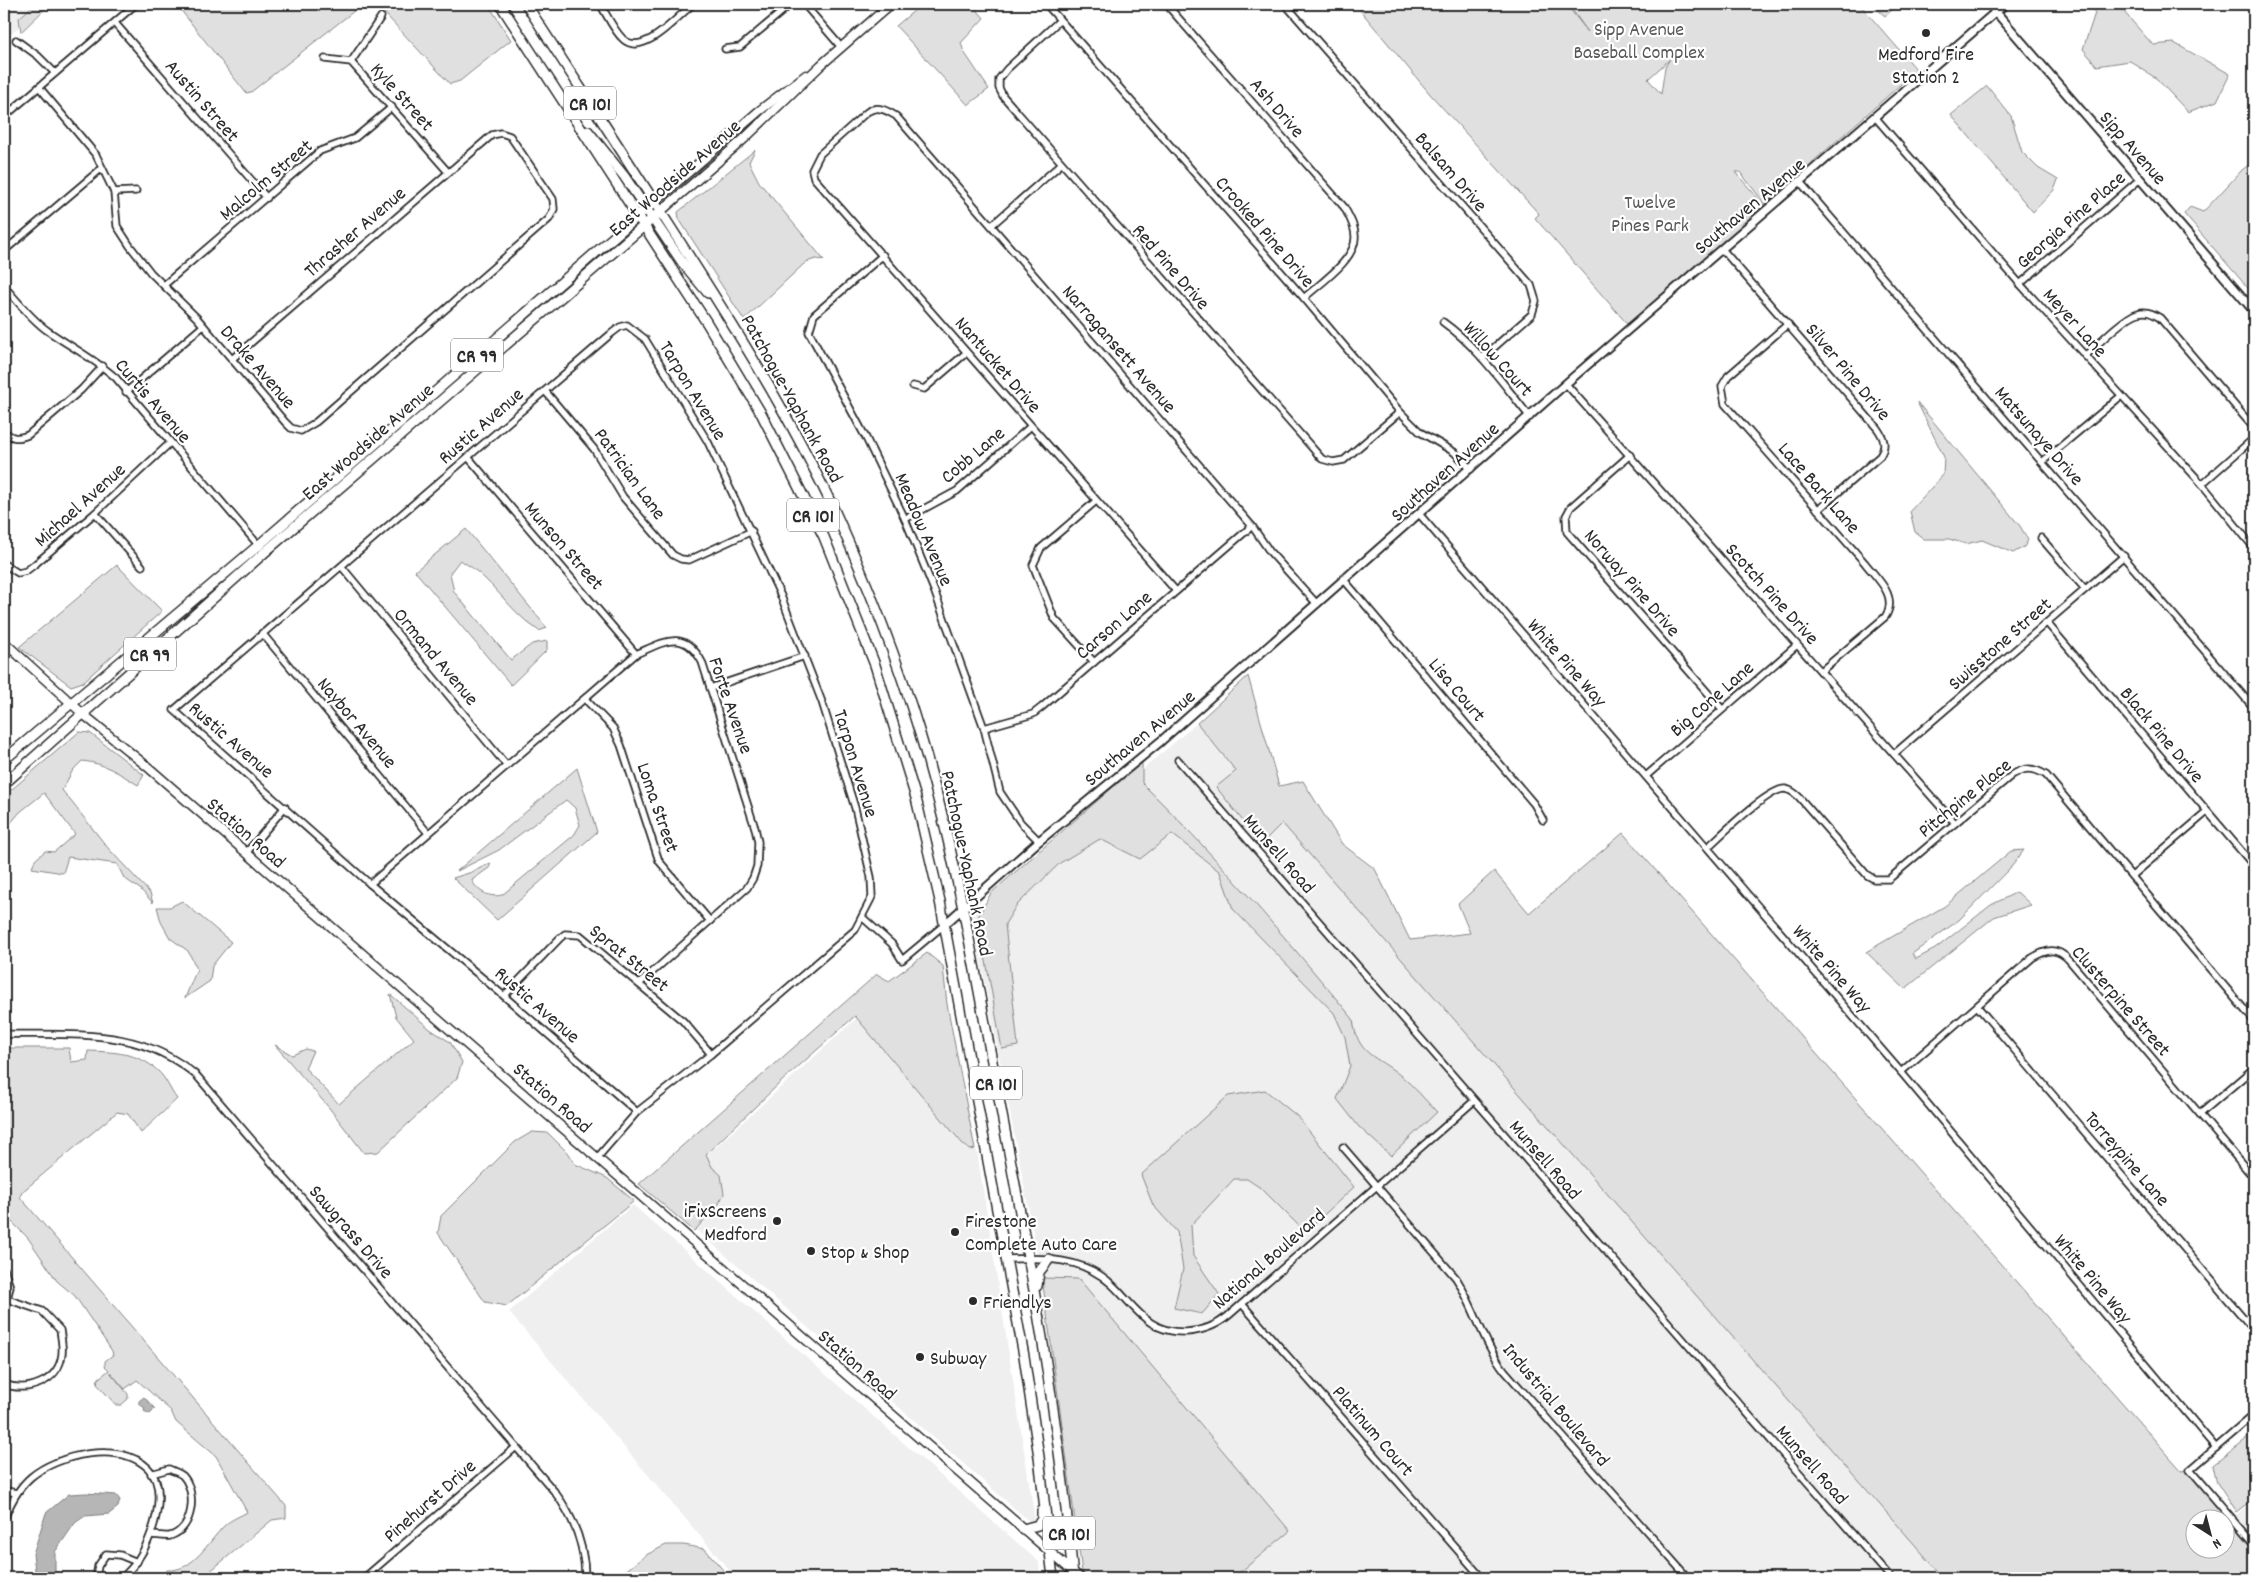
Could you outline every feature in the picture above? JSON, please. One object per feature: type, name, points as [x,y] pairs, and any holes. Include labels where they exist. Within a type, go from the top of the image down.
[{"type":"main road","name":"CR 101","points":[[500,4],[644,226]]},
{"type":"main road","name":"CR 101","points":[[526,4],[660,212]]},
{"type":"main road","name":"East Woodside Avenue","points":[[4,760],[70,702],[262,548],[644,226],[764,122],[821,65],[892,4]]},
{"type":"main road","name":"East Woodside Avenue","points":[[4,784],[83,714],[262,548],[638,216],[779,95],[821,65]]},
{"type":"main road","points":[[570,110],[615,164],[698,283],[718,301]]},
{"type":"main road","name":"Patchogue-Yaphank Road","points":[[660,212],[718,301],[771,388],[804,448],[872,599],[900,671],[921,737],[945,829],[962,908],[1038,1313],[1058,1447],[1073,1575]]},
{"type":"main road","name":"Patchogue-Yaphank Road","points":[[644,226],[721,345],[794,474],[837,568],[875,665],[897,731],[924,831],[944,925],[1007,1259],[1042,1483]]},
{"type":"main road","name":"Station Road","points":[[4,642],[83,714],[598,1158],[1023,1529],[1073,1575],[1080,1578]]},
{"type":"main road","points":[[1038,1313],[1038,1275],[1049,1259]]},
{"type":"main road","name":"CR 101","points":[[1042,1483],[1053,1578]]},
{"type":"main road","points":[[1023,1529],[1035,1527],[1040,1522],[1042,1483]]},
{"type":"street","points":[[4,117],[136,4]]},
{"type":"street","points":[[600,4],[623,40],[639,45],[649,42],[692,4]]},
{"type":"street","points":[[724,49],[740,47],[791,4]]},
{"type":"street","points":[[804,4],[841,47]]},
{"type":"street","name":"Crooked Pine Drive","points":[[1046,4],[1304,298],[1400,412],[1420,432],[1454,452],[1471,469]]},
{"type":"street","name":"Ash Drive","points":[[1166,4],[1344,207],[1353,224],[1356,238],[1350,254],[1342,265],[1304,298]]},
{"type":"street","name":"Balsam Drive","points":[[1285,4],[1531,285],[1536,301],[1532,314],[1482,358]]},
{"type":"street","name":"Sipp Avenue","points":[[1989,4],[2254,311]]},
{"type":"street","name":"Southaven Avenue","points":[[862,918],[892,944],[902,960],[1039,841],[1161,741],[1420,515],[1566,384],[1801,183],[2004,4]]},
{"type":"street","points":[[351,62],[381,17]]},
{"type":"street","name":"Red Pine Drive","points":[[1059,21],[1007,69],[1000,80],[999,88],[1009,104],[1061,164],[1322,459],[1333,462],[1344,460],[1400,412]]},
{"type":"street","name":"Austin Street","points":[[116,23],[266,198]]},
{"type":"street","points":[[16,40],[38,56],[54,73]]},
{"type":"street","name":"Kyle Street","points":[[325,59],[351,62],[448,172]]},
{"type":"street","name":"Drake Avenue","points":[[39,87],[96,155],[114,192],[117,226],[151,273],[203,326],[292,428],[301,431],[316,422],[549,219],[554,209],[553,199],[516,143],[510,136],[501,133]]},
{"type":"street","name":"Malcolm Street","points":[[164,285],[320,151],[355,138],[392,107]]},
{"type":"street","name":"Narragansett Avenue","points":[[820,154],[874,108],[882,108],[896,116],[1252,526],[1270,552],[1317,604]]},
{"type":"street","name":"Meyer Lane","points":[[1875,116],[2020,284],[2202,484],[2254,548]]},
{"type":"street","name":"Thrasher Avenue","points":[[232,359],[487,138],[501,133]]},
{"type":"street","name":"Nantucket Drive","points":[[820,154],[814,162],[812,170],[814,178],[1176,591]]},
{"type":"street","points":[[992,225],[1061,164]]},
{"type":"street","points":[[4,251],[102,168]]},
{"type":"street","name":"Georgia Pine Place","points":[[2020,284],[2140,179]]},
{"type":"street","name":"Matsunaye Drive","points":[[1801,183],[2254,708]]},
{"type":"street","points":[[114,192],[136,191]]},
{"type":"street","name":"Silver Pine Drive","points":[[1722,249],[1877,428],[1884,440],[1884,448],[1880,456],[1818,510]]},
{"type":"street","name":"Meadow Avenue","points":[[883,255],[814,315],[809,332],[855,417],[905,519],[934,590],[984,728],[1000,792],[1021,822],[1039,841]]},
{"type":"street","name":"Curtis Avenue","points":[[4,286],[46,330],[103,366],[262,548]]},
{"type":"street","points":[[2085,356],[2127,319],[2138,313],[2152,312],[2160,318],[2254,428]]},
{"type":"street","name":"Willow Court","points":[[1443,322],[1455,331],[1482,358],[1530,417]]},
{"type":"street","name":"Lace Bark Lane","points":[[1788,324],[1728,376],[1722,386],[1722,396],[1725,404],[1885,588],[1891,602],[1890,609],[1885,616],[1821,671]]},
{"type":"street","name":"Tarpon Avenue","points":[[598,1158],[637,1112],[711,1054],[854,930],[872,897],[869,869],[855,808],[822,702],[781,596],[752,531],[708,442],[645,339],[627,325],[620,327],[612,333]]},
{"type":"street","points":[[126,392],[203,326]]},
{"type":"street","name":"Rustic Avenue","points":[[612,333],[174,710],[370,884],[504,996],[637,1112]]},
{"type":"street","points":[[913,386],[924,389],[966,353]]},
{"type":"street","points":[[4,431],[10,437],[20,439],[28,435],[81,390],[103,366]]},
{"type":"street","name":"Scotch Pine Drive","points":[[1566,384],[1955,822]]},
{"type":"street","name":"Patrician Lane","points":[[545,391],[594,449],[622,497],[673,555],[689,560],[752,531]]},
{"type":"street","points":[[2042,462],[2121,396]]},
{"type":"street","name":"Cobb Lane","points":[[905,519],[957,491],[1031,426]]},
{"type":"street","points":[[2202,484],[2254,438]]},
{"type":"street","name":"Michael Avenue","points":[[4,564],[18,572],[26,571],[95,513],[170,443]]},
{"type":"street","name":"Norway Pine Drive","points":[[1630,456],[1571,507],[1566,516],[1567,532],[1722,709]]},
{"type":"street","name":"Munson Street","points":[[468,457],[636,654]]},
{"type":"street","points":[[1094,662],[1054,618],[1033,565],[1036,554],[1041,548],[1096,501]]},
{"type":"street","points":[[95,513],[142,566]]},
{"type":"street","name":"White Pine Way","points":[[1420,515],[1901,1072],[2216,1448]]},
{"type":"street","name":"Carson Lane","points":[[984,728],[1033,714],[1252,526]]},
{"type":"street","points":[[2041,538],[2085,590]]},
{"type":"street","name":"Swisstone Street","points":[[1894,754],[2124,556]]},
{"type":"street","name":"Ormand Avenue","points":[[342,567],[506,766]]},
{"type":"street","name":"Lisa Court","points":[[1345,581],[1534,804],[1543,820]]},
{"type":"street","name":"Black Pine Drive","points":[[2047,623],[2254,866]]},
{"type":"street","name":"Naybor Avenue","points":[[262,633],[428,833]]},
{"type":"street","name":"Forte Avenue","points":[[370,884],[636,654],[676,640],[687,642],[702,662],[755,828],[759,853],[754,878],[747,888],[639,984]]},
{"type":"street","name":"Big Cone Lane","points":[[1646,776],[1797,645]]},
{"type":"street","points":[[710,688],[805,656]]},
{"type":"street","name":"Loma Street","points":[[585,699],[613,728],[621,745],[659,861],[710,921]]},
{"type":"street","name":"Munsell Road","points":[[1178,760],[1474,1102],[1891,1578]]},
{"type":"street","name":"Pitchpine Place","points":[[1708,848],[1768,795],[1784,789],[1792,791],[1799,796],[1867,875],[1874,879],[1889,879],[2012,775],[2021,769],[2038,770],[2046,775],[2254,1021]]},
{"type":"street","points":[[246,853],[285,807]]},
{"type":"street","points":[[2132,876],[2207,812]]},
{"type":"street","name":"Sprat Street","points":[[504,996],[560,938],[565,934],[573,933],[588,939],[683,1021],[711,1054]]},
{"type":"street","name":"Clusterpine Street","points":[[1901,1072],[2032,958],[2044,951],[2053,949],[2062,953],[2254,1178]]},
{"type":"street","name":"Torreypine Lane","points":[[1977,1006],[2254,1330]]},
{"type":"street","name":"Sawgrass Drive","points":[[4,1034],[109,1036],[150,1047],[187,1068],[204,1084],[516,1447],[567,1510],[581,1547],[585,1578]]},
{"type":"street","points":[[2200,1114],[2254,1068]]},
{"type":"street","name":"National Boulevard","points":[[1007,1259],[1049,1259],[1081,1265],[1099,1274],[1148,1322],[1174,1332],[1188,1332],[1209,1327],[1222,1320],[1242,1304],[1474,1102]]},
{"type":"street","name":"Industrial Boulevard","points":[[1343,1147],[1456,1278],[1468,1298],[1487,1344],[1505,1371],[1688,1578]]},
{"type":"street","points":[[4,1269],[10,1288],[4,1310]]},
{"type":"street","points":[[4,1384],[14,1388],[32,1388],[54,1374],[62,1354],[60,1330],[42,1311],[7,1299]]},
{"type":"street","name":"Platinum Court","points":[[1242,1304],[1482,1578]]},
{"type":"street","points":[[2254,1414],[2190,1470],[2254,1544]]},
{"type":"street","name":"Pinehurst Drive","points":[[364,1578],[516,1447]]},
{"type":"street","points":[[4,1519],[16,1493],[30,1478],[51,1463],[84,1454],[108,1453],[136,1460],[148,1468],[157,1484],[158,1509],[151,1535],[137,1562],[122,1578]]},
{"type":"street","points":[[151,1474],[169,1469],[182,1475],[190,1490],[192,1504],[185,1525],[170,1536],[151,1535]]},
{"type":"street","points":[[4,1490],[16,1493]]},
{"type":"street","points":[[96,1578],[98,1566],[106,1554],[120,1555],[137,1562]]},
{"type":"shaded area","points":[[4,4],[46,4],[4,40]]},
{"type":"shaded area","points":[[1197,723],[1236,771],[1217,787],[1262,843],[1282,822],[1944,1578],[1233,1578],[1290,1531],[1042,1278],[972,916]]},
{"type":"shaded area","points":[[860,1015],[977,1151],[1035,1520],[1030,1522],[660,1198]]},
{"type":"shaded area","points":[[633,1205],[1039,1562],[1040,1578],[736,1578],[509,1312]]},
{"type":"shaded area","points":[[144,1397],[155,1409],[150,1414],[144,1411],[145,1408],[139,1404],[139,1401]]},
{"type":"shaded area","points":[[69,1494],[116,1495],[120,1500],[118,1507],[109,1514],[85,1516],[75,1523],[55,1552],[55,1578],[36,1578],[33,1554],[46,1513]]},
{"type":"shaded area","points":[[2254,1501],[2254,1543],[2236,1523],[2236,1517]]},
{"type":"green space","points":[[35,4],[50,4],[21,32],[19,18]]},
{"type":"green space","points":[[176,4],[374,4],[359,7],[251,92],[246,93]]},
{"type":"green space","points":[[376,4],[488,4],[511,40],[460,81],[450,84]]},
{"type":"green space","points":[[922,4],[972,4],[984,18],[961,43],[964,52],[989,89],[968,105],[896,26]]},
{"type":"green space","points":[[1355,4],[1566,4],[1588,32],[1568,4],[1864,4],[1861,6],[1917,70],[1765,204],[1740,172],[1735,172],[1765,206],[1629,326],[1535,218],[1539,214],[1430,94]],"holes":[[[1670,59],[1665,67],[1661,94],[1648,79]]]},
{"type":"green space","points":[[1871,4],[1899,4],[1885,16]]},
{"type":"green space","points":[[2089,4],[2117,4],[2153,45],[2174,43],[2230,74],[2217,101],[2188,112],[2157,79],[2130,61],[2097,66],[2083,49],[2095,13]]},
{"type":"green space","points":[[1987,86],[2011,116],[2022,152],[2038,168],[2058,180],[2054,190],[2033,212],[1951,115]]},
{"type":"green space","points":[[755,150],[749,162],[759,182],[824,260],[816,259],[806,262],[744,320],[679,219],[678,212]]},
{"type":"green space","points":[[2254,161],[2254,295],[2184,214],[2190,207],[2203,212],[2242,170]]},
{"type":"green space","points":[[1917,402],[2020,526],[2028,540],[2024,547],[2013,553],[1982,540],[1966,544],[1949,539],[1924,539],[1915,532],[1910,511],[1943,475],[1944,457]]},
{"type":"green space","points":[[466,529],[547,628],[539,631],[528,623],[481,575],[460,560],[450,573],[454,592],[511,660],[532,644],[547,641],[547,650],[511,685],[415,571]]},
{"type":"green space","points":[[117,565],[162,611],[83,682],[71,686],[19,647]]},
{"type":"green space","points":[[1248,676],[1279,786],[1303,781],[1342,844],[1375,869],[1410,940],[1470,933],[1458,904],[1494,871],[1529,913],[1623,833],[2182,1471],[2190,1470],[2224,1510],[2186,1510],[2186,1560],[2236,1560],[2236,1524],[2254,1545],[2254,1578],[1944,1578],[1282,823],[1261,844],[1216,787],[1236,771],[1197,723]]},
{"type":"green space","points":[[79,732],[90,733],[144,775],[138,785],[104,766],[82,761],[73,770],[62,790],[108,848],[150,893],[153,903],[140,889],[124,878],[117,864],[68,857],[63,873],[32,868],[35,860],[45,851],[54,852],[75,834],[44,793],[20,812],[4,831],[4,796]]},
{"type":"green space","points":[[1142,762],[1142,783],[1224,869],[1328,989],[1353,1019],[1355,1031],[1363,1048],[1406,1080],[1437,1112],[1391,1156],[1359,1127],[1337,1099],[1350,1066],[1345,1037],[1334,1013],[1233,909],[1220,872],[1172,834],[1140,859],[1100,839],[1060,863],[1016,906],[1005,924],[1018,1046],[1002,1049],[978,917],[991,893]]},
{"type":"green space","points":[[577,768],[597,832],[497,920],[453,878],[491,863],[489,868],[472,880],[477,888],[484,893],[493,896],[502,895],[574,835],[580,825],[575,808],[566,800],[499,850],[457,871]]},
{"type":"green space","points":[[2024,850],[2012,866],[1959,920],[1912,954],[1916,959],[1935,949],[1991,905],[2017,892],[2031,905],[1994,917],[1905,989],[1866,952],[1945,906],[2011,851]]},
{"type":"green space","points":[[182,901],[231,942],[212,966],[210,981],[185,998],[197,969],[188,951],[170,938],[161,922],[157,907],[170,907]]},
{"type":"green space","points":[[927,953],[943,966],[947,1004],[975,1149],[970,1150],[962,1143],[855,1016],[780,1083],[706,1154],[712,1167],[721,1175],[724,1194],[717,1207],[694,1231],[639,1184],[877,974],[889,981]]},
{"type":"green space","points":[[390,994],[430,1029],[450,1042],[462,1062],[457,1078],[378,1152],[364,1153],[330,1109],[275,1045],[292,1055],[306,1049],[313,1051],[305,1068],[339,1104],[414,1039],[396,1017]]},
{"type":"green space","points":[[4,1048],[69,1048],[71,1062],[87,1060],[88,1051],[125,1054],[142,1060],[158,1071],[177,1099],[141,1133],[128,1114],[117,1112],[22,1192],[20,1197],[286,1506],[286,1518],[272,1520],[202,1578],[162,1577],[167,1570],[185,1566],[192,1561],[227,1524],[247,1512],[216,1456],[176,1422],[171,1411],[137,1380],[125,1389],[110,1372],[128,1394],[128,1399],[121,1405],[116,1405],[97,1384],[98,1379],[109,1370],[105,1366],[105,1361],[113,1355],[112,1351],[75,1296],[57,1281],[28,1238],[4,1214]]},
{"type":"green space","points":[[1265,1090],[1297,1116],[1354,1187],[1313,1225],[1301,1228],[1262,1189],[1247,1179],[1234,1179],[1191,1225],[1193,1256],[1219,1294],[1202,1314],[1174,1308],[1183,1269],[1177,1232],[1153,1205],[1141,1175],[1228,1096]]},
{"type":"green space","points":[[532,1132],[548,1133],[566,1151],[575,1164],[607,1178],[634,1201],[507,1306],[485,1302],[438,1233],[441,1216],[515,1142]]},
{"type":"green space","points":[[1042,1278],[1079,1279],[1290,1531],[1233,1578],[1089,1578],[1082,1572]]},
{"type":"green space","points":[[2254,1433],[2254,1500],[2237,1513],[2217,1483],[2213,1465]]},
{"type":"green space","points":[[666,1545],[684,1545],[705,1549],[730,1578],[616,1578],[646,1555]]},
{"type":"place","name":"Medford Fire Station 2","points":[[1926,33]]},
{"type":"place","name":"iFixScreens Medford","points":[[777,1221]]},
{"type":"place","name":"Firestone Complete Auto Care","points":[[955,1232]]},
{"type":"place","name":"Stop & Shop","points":[[811,1251]]},
{"type":"place","name":"Friendlys","points":[[973,1301]]},
{"type":"place","name":"Subway","points":[[920,1357]]},
{"type":"park label","name":"Sipp Avenue Baseball Complex","points":[[1639,40]]},
{"type":"park label","name":"Twelve Pines Park","points":[[1650,212]]}]
